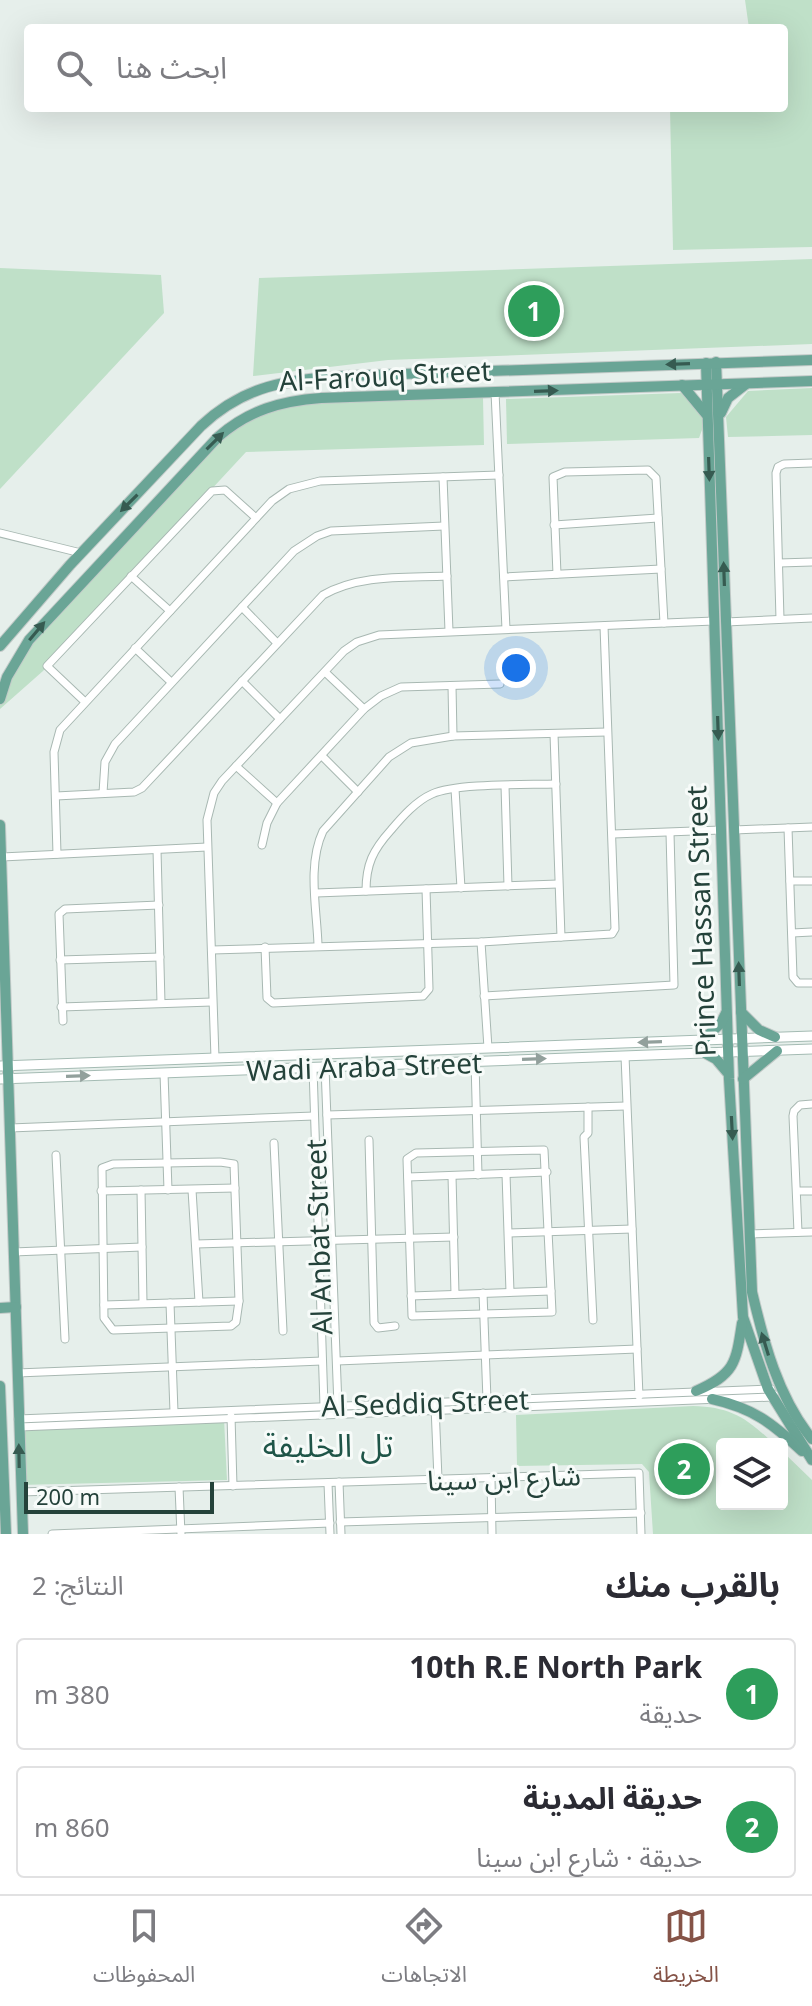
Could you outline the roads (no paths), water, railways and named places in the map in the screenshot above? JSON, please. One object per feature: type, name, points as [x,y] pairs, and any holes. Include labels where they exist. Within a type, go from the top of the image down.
[{"type":"main road","name":"Al-Farouq Street","points":[[0,646],[81,553],[215,414],[242,396],[270,384],[310,378],[812,360]]},
{"type":"main road","name":"Prince Hassan Street","points":[[711,362],[714,621],[728,1052],[743,1317],[747,1335],[812,1459]]},
{"type":"main road","name":"Al-Farouq Street","points":[[0,699],[13,664],[45,622],[232,424],[264,408],[288,401],[812,381]]},
{"type":"main road","points":[[682,385],[713,417],[728,398],[747,383]]},
{"type":"main road","name":"Prince Hassan Street","points":[[713,417],[726,622],[752,1292],[776,1391],[812,1439]]},
{"type":"main road","points":[[0,825],[4,1079],[10,1128],[23,1534]]},
{"type":"main road","points":[[703,1040],[721,1023],[727,1011]]},
{"type":"main road","points":[[741,1012],[759,1030],[775,1037]]},
{"type":"main road","name":"Wadi Araba Street","points":[[4,1066],[812,1036]]},
{"type":"main road","name":"Wadi Araba Street","points":[[4,1079],[812,1049]]},
{"type":"main road","points":[[421,1050],[422,1064]]},
{"type":"main road","points":[[743,1079],[777,1051]]},
{"type":"main road","points":[[705,1053],[721,1064],[729,1079]]},
{"type":"main road","points":[[0,1308],[16,1307]]},
{"type":"main road","points":[[696,1391],[717,1382],[732,1366],[737,1358],[743,1317]]},
{"type":"main road","points":[[0,1386],[6,1534]]},
{"type":"main road","points":[[712,1399],[736,1404],[766,1419],[812,1459]]},
{"type":"street","points":[[495,392],[506,629]]},
{"type":"street","points":[[780,619],[776,473],[778,467],[784,464],[812,463]]},
{"type":"street","points":[[557,574],[552,482],[558,473],[648,470],[656,478],[664,623]]},
{"type":"street","points":[[57,854],[56,737],[84,701],[281,494],[309,482],[499,475]]},
{"type":"street","points":[[443,477],[449,631]]},
{"type":"street","points":[[84,701],[47,666],[131,576],[212,491],[225,490],[256,518]]},
{"type":"street","points":[[554,525],[658,518]]},
{"type":"street","points":[[103,793],[103,770],[108,754],[294,551],[317,536],[344,529],[444,526]]},
{"type":"street","points":[[0,533],[81,553]]},
{"type":"street","points":[[779,563],[812,562]]},
{"type":"street","points":[[504,577],[661,569]]},
{"type":"street","points":[[131,576],[170,611]]},
{"type":"street","points":[[56,796],[134,792],[142,788],[312,605],[335,588],[369,579],[447,576]]},
{"type":"street","points":[[242,607],[277,643]]},
{"type":"street","points":[[726,622],[812,618]]},
{"type":"street","points":[[215,1058],[207,847],[209,807],[222,781],[344,651],[368,638],[449,631],[714,621]]},
{"type":"street","points":[[212,950],[607,936],[615,929],[604,626]]},
{"type":"street","points":[[135,648],[171,682]]},
{"type":"street","points":[[325,672],[364,709]]},
{"type":"street","points":[[242,681],[280,719]]},
{"type":"street","points":[[262,845],[267,823],[277,803],[364,709],[390,691],[401,687],[500,684]]},
{"type":"street","points":[[452,686],[453,736]]},
{"type":"street","points":[[318,945],[315,856],[318,841],[323,831],[389,757],[411,743],[453,736],[607,732]]},
{"type":"street","points":[[554,734],[561,937]]},
{"type":"street","points":[[322,756],[358,792]]},
{"type":"street","points":[[236,766],[277,803]]},
{"type":"street","points":[[366,891],[367,868],[375,848],[421,800],[441,791],[455,789],[556,784]]},
{"type":"street","points":[[505,786],[508,886]]},
{"type":"street","points":[[455,789],[461,888]]},
{"type":"street","points":[[734,830],[812,827]]},
{"type":"street","points":[[788,828],[794,981],[812,983]]},
{"type":"street","points":[[613,834],[721,830]]},
{"type":"street","points":[[484,996],[674,985],[670,833]]},
{"type":"street","points":[[2,857],[207,847]]},
{"type":"street","points":[[157,850],[161,1003]]},
{"type":"street","points":[[790,881],[812,881]]},
{"type":"street","points":[[316,893],[558,884]]},
{"type":"street","points":[[265,947],[267,998],[273,1003],[423,996],[429,989],[426,889]]},
{"type":"street","points":[[63,1021],[59,914],[65,909],[159,905]]},
{"type":"street","points":[[792,933],[812,932]]},
{"type":"street","points":[[481,942],[488,1048]]},
{"type":"street","points":[[60,960],[160,957]]},
{"type":"street","points":[[61,1007],[212,1002]]},
{"type":"street","points":[[625,1056],[639,1398]]},
{"type":"street","points":[[475,1062],[478,1175]]},
{"type":"street","name":"Al Anbat Street","points":[[325,1067],[338,1406]]},
{"type":"street","name":"Al Anbat Street","points":[[313,1068],[324,1406]]},
{"type":"street","points":[[164,1073],[168,1190]]},
{"type":"street","points":[[798,1232],[794,1111],[800,1105],[812,1104]]},
{"type":"street","points":[[327,1115],[626,1106]]},
{"type":"street","points":[[588,1107],[588,1133],[584,1137],[593,1320]]},
{"type":"street","points":[[10,1128],[314,1116]]},
{"type":"street","points":[[369,1140],[374,1323],[378,1328],[395,1326]]},
{"type":"street","points":[[274,1143],[283,1331]]},
{"type":"street","points":[[544,1150],[552,1312],[412,1316],[407,1159],[416,1153],[477,1153],[544,1150]]},
{"type":"street","points":[[56,1155],[65,1339]]},
{"type":"street","points":[[234,1164],[239,1301],[236,1322],[231,1326],[113,1330],[104,1318],[102,1168],[166,1165],[234,1164]]},
{"type":"street","points":[[408,1177],[547,1172]]},
{"type":"street","points":[[506,1174],[510,1292]]},
{"type":"street","points":[[452,1176],[455,1294]]},
{"type":"street","points":[[101,1191],[235,1188]]},
{"type":"street","points":[[141,1190],[143,1303]]},
{"type":"street","points":[[192,1190],[199,1302]]},
{"type":"street","points":[[798,1191],[812,1191]]},
{"type":"street","points":[[509,1233],[632,1229]]},
{"type":"street","points":[[749,1234],[812,1232]]},
{"type":"street","points":[[196,1244],[454,1237]]},
{"type":"street","points":[[13,1252],[142,1247]]},
{"type":"street","points":[[411,1296],[551,1291]]},
{"type":"street","points":[[483,1293],[487,1400]]},
{"type":"street","points":[[104,1305],[239,1301]]},
{"type":"street","points":[[170,1303],[174,1412]]},
{"type":"street","points":[[337,1361],[637,1349]]},
{"type":"street","points":[[17,1373],[322,1361]]},
{"type":"street","name":"Al Seddiq Street","points":[[18,1423],[639,1398],[696,1391],[776,1391]]},
{"type":"street","name":"Al Seddiq Street","points":[[18,1423],[174,1412],[231,1414],[324,1406],[435,1406],[487,1400],[712,1399],[776,1391]]},
{"type":"street","points":[[435,1406],[438,1479]]},
{"type":"street","points":[[231,1414],[233,1486]]},
{"type":"street","name":"شارع ابن سينا","points":[[21,1492],[639,1473],[641,1534]]},
{"type":"street","points":[[491,1478],[492,1534]]},
{"type":"street","points":[[339,1482],[341,1534]]},
{"type":"street","points":[[328,1483],[330,1534]]},
{"type":"street","points":[[179,1487],[181,1532]]},
{"type":"street","points":[[340,1522],[641,1513]]},
{"type":"street","points":[[52,1534],[181,1532],[330,1523]]},
{"type":"place","name":"10th R.E North Park","points":[[534,311]]},
{"type":"place","name":"حديقة المدينة","points":[[684,1469]]},
{"type":"district","name":"تل الخليفة","points":[[328,1444]]}]
